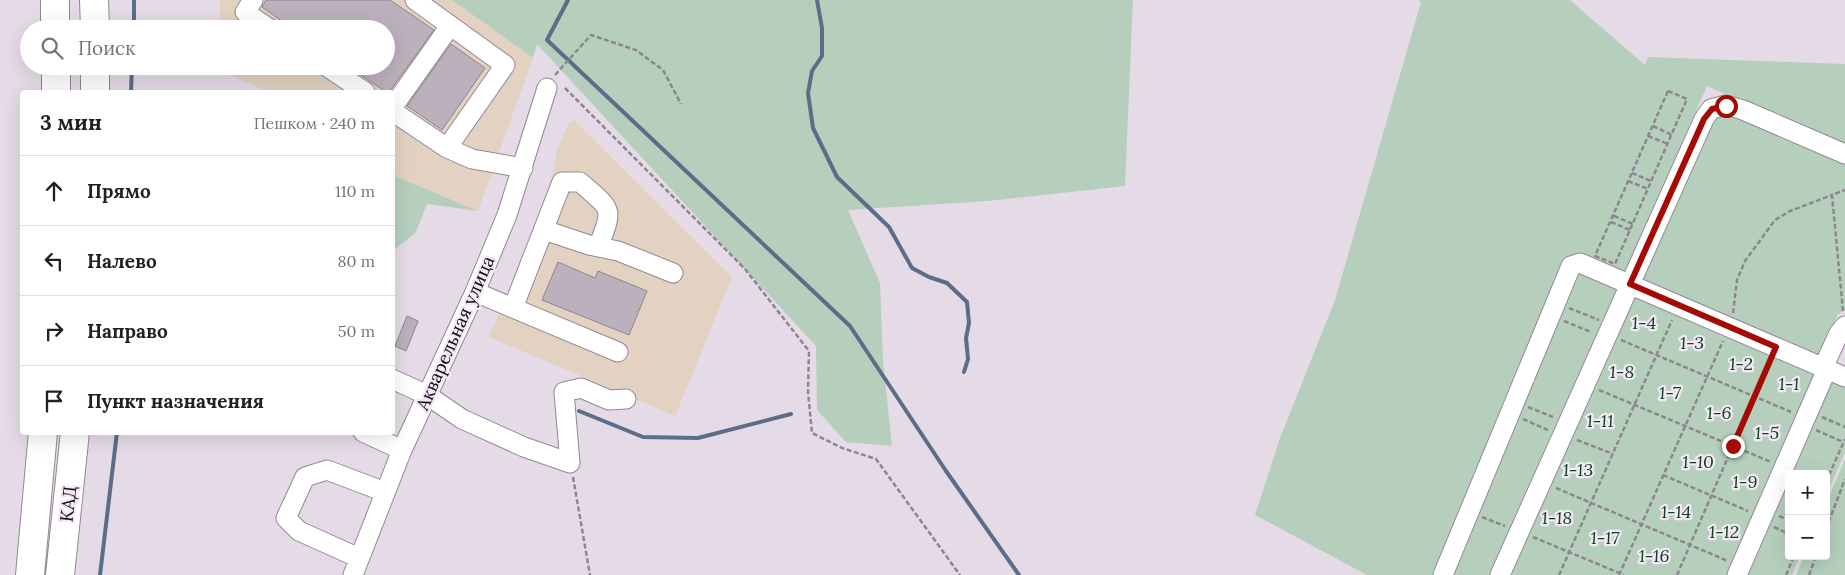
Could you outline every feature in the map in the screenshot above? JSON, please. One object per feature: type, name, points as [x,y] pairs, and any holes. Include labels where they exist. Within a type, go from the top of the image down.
[{"type":"highway","points":[[55,0],[55,20]]},
{"type":"highway","points":[[94,0],[95,20]]},
{"type":"highway","points":[[56,75],[56,90]]},
{"type":"highway","points":[[95,75],[95,90]]},
{"type":"highway","name":"КАД","points":[[30,575],[43,435]]},
{"type":"highway","name":"КАД","points":[[60,575],[75,435]]},
{"type":"street","points":[[253,0],[245,12],[257,20]]},
{"type":"street","points":[[415,0],[504,65],[447,148]]},
{"type":"street","points":[[395,106],[450,26]]},
{"type":"street","points":[[340,75],[362,90]]},
{"type":"street","name":"Акварельная улица","points":[[356,566],[402,450],[475,292],[556,88]]},
{"type":"street","points":[[1500,575],[1704,119],[1712,109],[1726,106],[1744,110],[1845,154]]},
{"type":"street","points":[[395,112],[447,148],[472,159],[523,168]]},
{"type":"street","points":[[513,308],[562,182],[580,182],[607,207],[609,221],[598,247]]},
{"type":"street","points":[[544,230],[598,247],[618,251],[673,273]]},
{"type":"street","points":[[1442,575],[1470,512],[1571,266],[1580,263],[1845,377]]},
{"type":"street","points":[[475,292],[618,352]]},
{"type":"street","points":[[1739,570],[1806,418],[1839,333],[1845,327]]},
{"type":"street","points":[[395,380],[427,395],[462,419],[524,447],[570,463],[564,392],[581,388],[609,400],[626,399]]},
{"type":"street","points":[[370,435],[402,450]]},
{"type":"street","points":[[356,566],[299,531],[286,518],[305,477],[327,470],[385,492]]},
{"type":"path","points":[[682,104],[663,70],[636,50],[590,35],[553,78],[556,88],[745,269],[809,351],[808,392],[812,433],[842,448],[876,459],[960,575]]},
{"type":"path","points":[[1668,91],[1687,100],[1672,135],[1615,264],[1595,256],[1668,91]]},
{"type":"path","points":[[1652,126],[1672,135]]},
{"type":"path","points":[[1648,136],[1668,144]]},
{"type":"path","points":[[1632,172],[1652,181]]},
{"type":"path","points":[[1628,181],[1648,189]]},
{"type":"path","points":[[1619,574],[1729,327],[1734,310],[1737,280],[1745,261],[1775,220],[1790,211],[1845,190]]},
{"type":"path","points":[[1832,195],[1845,327]]},
{"type":"path","points":[[1613,216],[1633,224]]},
{"type":"path","points":[[1610,222],[1630,230]]},
{"type":"path","points":[[1560,575],[1679,305]]},
{"type":"path","points":[[1554,309],[1806,418],[1844,441],[1830,473]]},
{"type":"path","points":[[1554,309],[1608,332]]},
{"type":"path","points":[[1677,575],[1776,347]]},
{"type":"path","points":[[1585,384],[1784,468]]},
{"type":"path","points":[[1513,408],[1613,454]]},
{"type":"path","points":[[1513,408],[1564,431]]},
{"type":"path","points":[[1806,418],[1845,426]]},
{"type":"path","points":[[570,463],[590,575]]},
{"type":"path","points":[[1663,475],[1763,517]]},
{"type":"path","points":[[1830,518],[1845,479]]},
{"type":"path","points":[[1541,482],[1690,544],[1739,570]]},
{"type":"path","points":[[1470,512],[1624,575]]},
{"type":"path","points":[[1786,575],[1792,560]]},
{"type":"path","points":[[1809,575],[1815,560]]},
{"type":"shaded area","points":[[220,0],[452,0],[533,58],[478,211],[395,176],[395,90],[264,90],[229,75],[395,75],[395,20],[219,20]]},
{"type":"shaded area","points":[[574,120],[732,277],[675,416],[489,337],[534,230],[554,169],[557,151],[568,124]]},
{"type":"green space","points":[[452,0],[1133,0],[1125,186],[988,201],[848,210],[880,283],[883,361],[892,446],[846,442],[817,410],[816,346],[537,44],[533,58]]},
{"type":"green space","points":[[1418,0],[1570,0],[1645,65],[1648,57],[1845,64],[1845,146],[1707,86],[1620,284],[1845,382],[1845,453],[1830,487],[1830,470],[1785,470],[1785,560],[1798,560],[1792,575],[1367,575],[1255,515],[1280,438],[1335,300],[1421,2]]},
{"type":"green space","points":[[1725,112],[1845,159],[1845,310],[1838,314],[1819,359],[1638,281],[1715,115]]},
{"type":"green space","points":[[395,176],[478,211],[427,204],[416,232],[395,249]]},
{"type":"green space","points":[[1845,459],[1845,575],[1796,575],[1802,560],[1830,560],[1830,495]]},
{"type":"building","points":[[266,0],[390,0],[434,30],[390,90],[383,90],[361,75],[395,75],[395,20],[280,20],[262,7]]},
{"type":"building","points":[[451,44],[485,68],[442,130],[407,106]]},
{"type":"building","points":[[558,262],[595,278],[598,271],[647,291],[629,335],[542,300]]},
{"type":"building","points":[[407,316],[418,321],[406,351],[395,346]]},
{"type":"waterway","points":[[134,0],[134,20]]},
{"type":"waterway","points":[[568,0],[547,40],[850,326],[946,471],[1019,575]]},
{"type":"waterway","points":[[817,0],[822,28],[822,56],[812,71],[808,93],[813,128],[837,177],[889,227],[912,268],[929,277],[947,283],[967,302],[969,323],[966,338],[968,359],[964,372]]},
{"type":"waterway","points":[[131,90],[132,75]]},
{"type":"waterway","points":[[579,411],[643,437],[698,438],[791,414]]},
{"type":"waterway","points":[[100,575],[117,435]]},
{"type":"route","points":[[1726,106],[1712,109],[1704,119],[1630,284],[1776,347],[1733,446]]},
{"type":"park label","name":"1-4","points":[[1644,322]]},
{"type":"park label","name":"1-3","points":[[1692,342]]},
{"type":"park label","name":"1-2","points":[[1741,363]]},
{"type":"park label","name":"1-8","points":[[1622,371]]},
{"type":"park label","name":"1-1","points":[[1789,383]]},
{"type":"park label","name":"1-7","points":[[1670,392]]},
{"type":"park label","name":"1-6","points":[[1719,412]]},
{"type":"park label","name":"1-11","points":[[1600,420]]},
{"type":"park label","name":"1-5","points":[[1767,432]]},
{"type":"park label","name":"1-10","points":[[1698,461]]},
{"type":"park label","name":"1-13","points":[[1578,469]]},
{"type":"park label","name":"1-9","points":[[1745,481]]},
{"type":"park label","name":"1-14","points":[[1676,511]]},
{"type":"park label","name":"1-18","points":[[1557,517]]},
{"type":"park label","name":"1-12","points":[[1724,531]]},
{"type":"park label","name":"1-17","points":[[1605,537]]},
{"type":"park label","name":"1-16","points":[[1654,555]]}]
